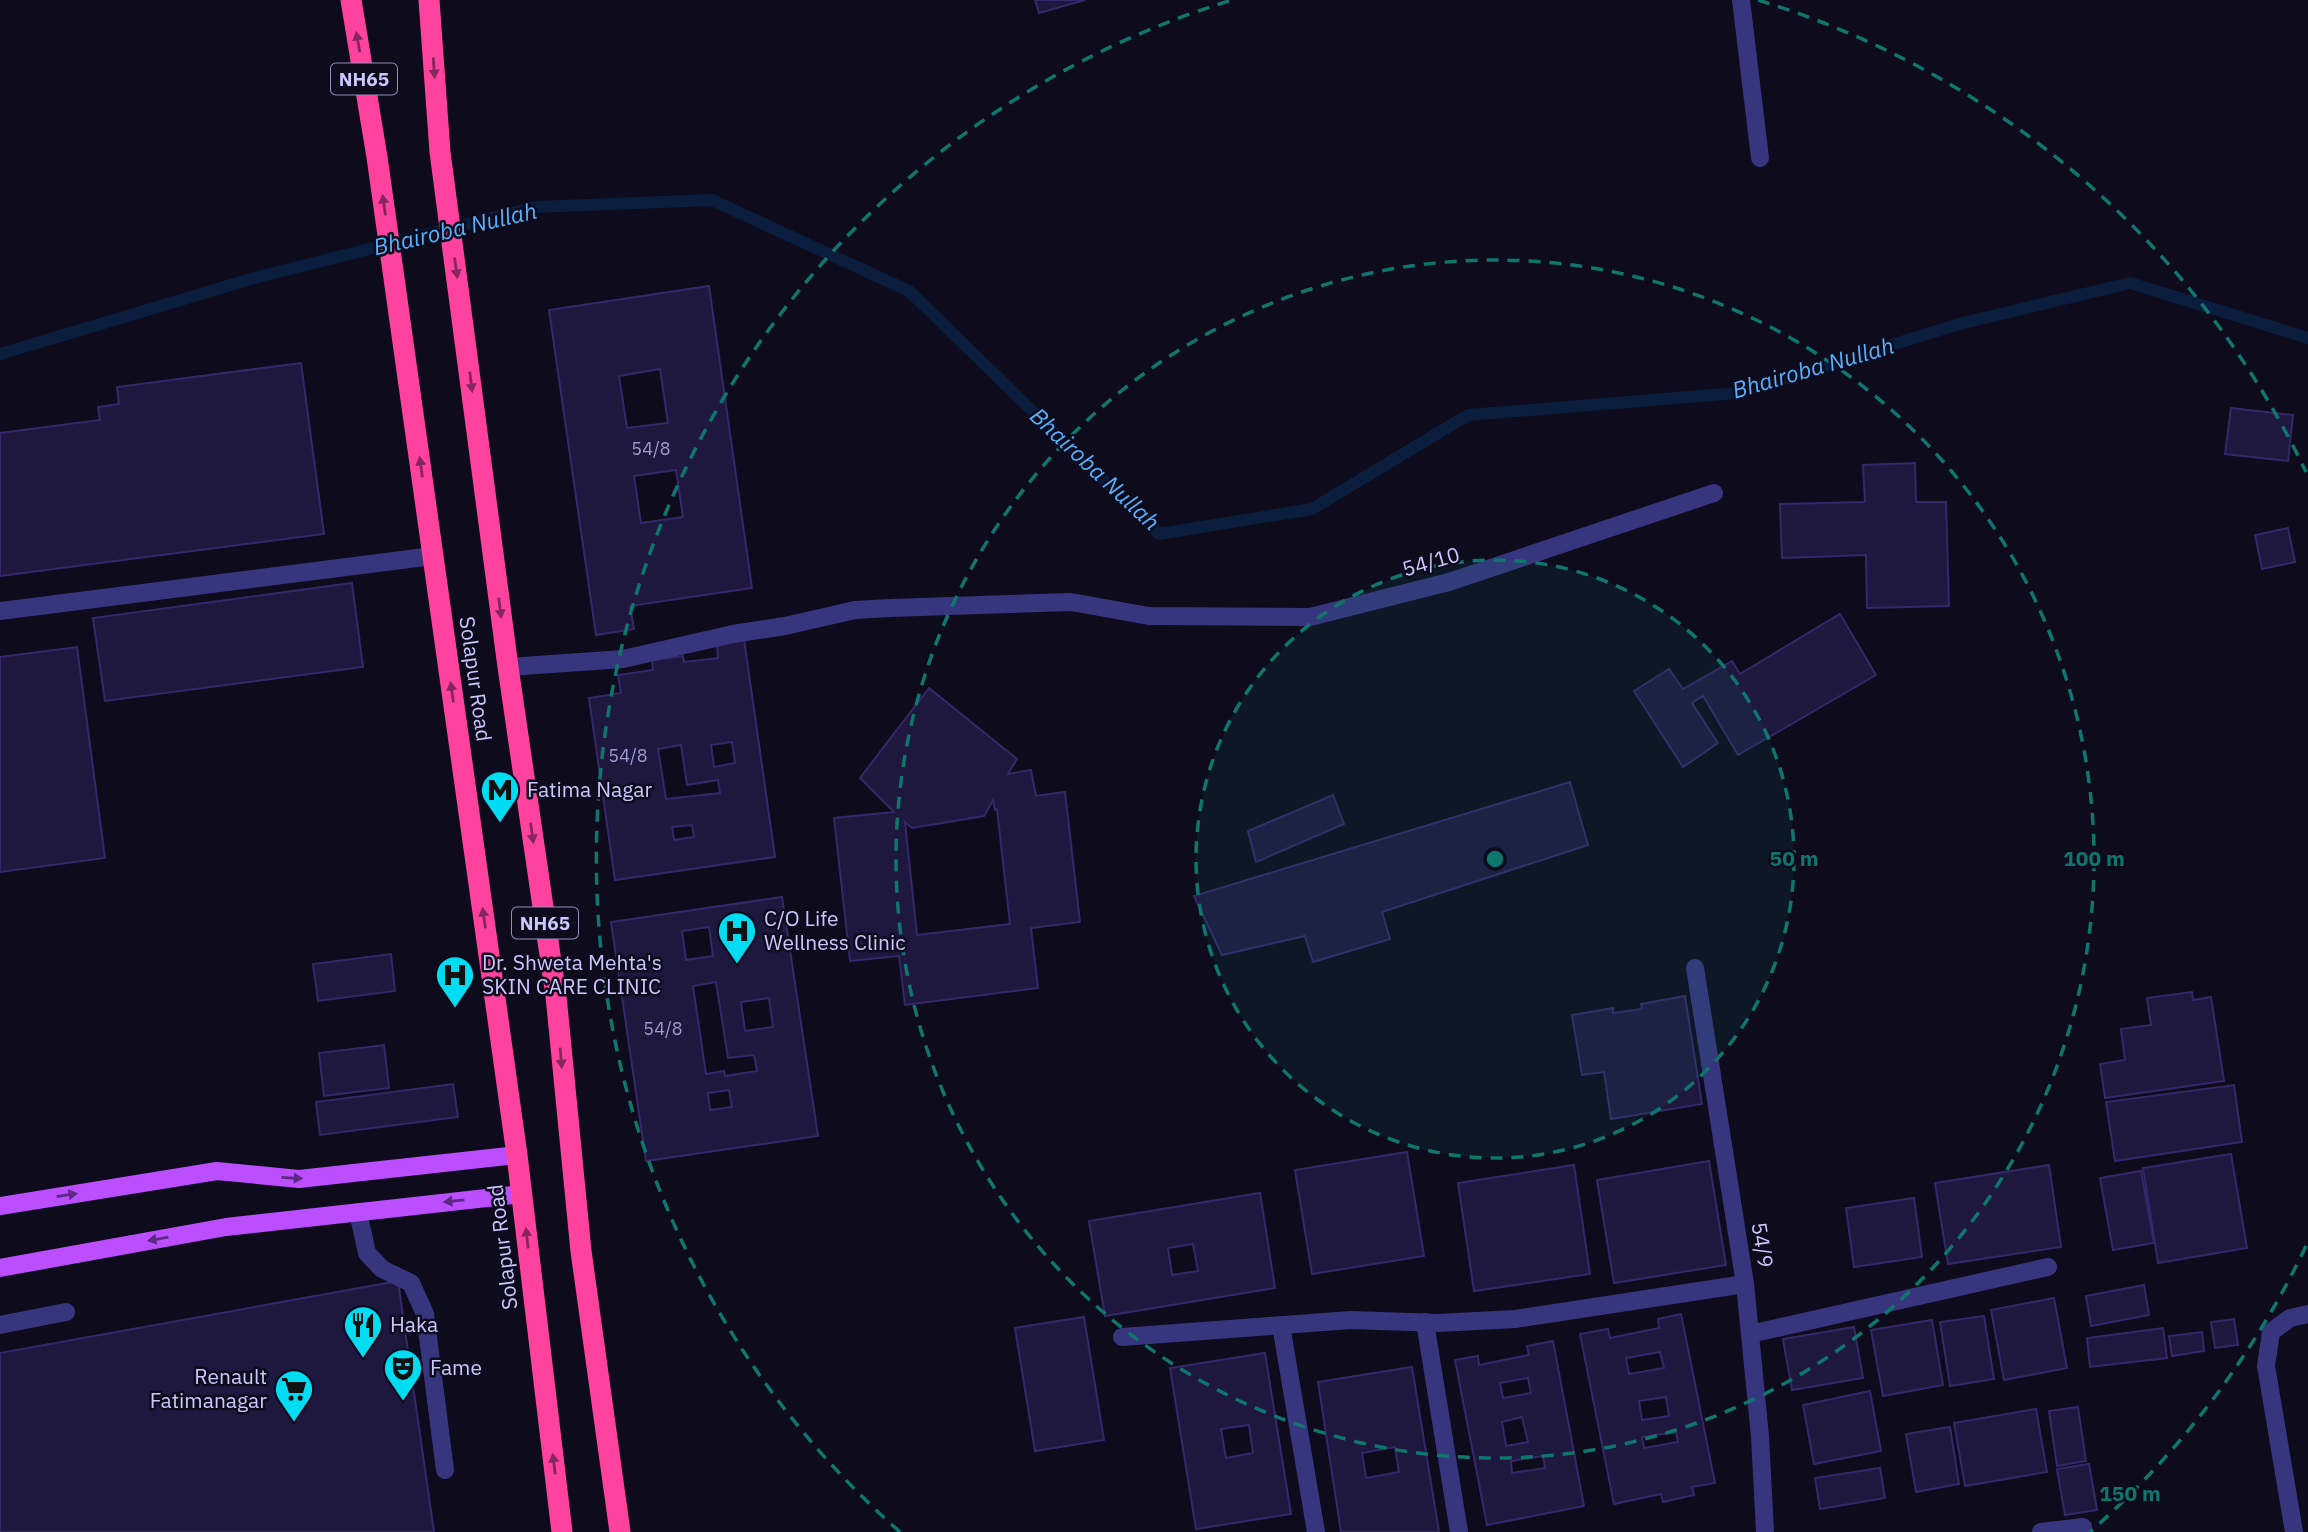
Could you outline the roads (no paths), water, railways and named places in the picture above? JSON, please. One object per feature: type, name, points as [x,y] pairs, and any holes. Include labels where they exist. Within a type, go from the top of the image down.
[{"type":"highway","name":"Solapur Road","points":[[351,0],[377,157],[517,1155],[562,1532]]},
{"type":"highway","name":"Solapur Road","points":[[429,0],[440,152],[508,667],[556,996],[581,1251],[620,1532]]},
{"type":"main road","points":[[0,1206],[216,1171],[299,1179],[517,1155]]},
{"type":"main road","points":[[0,1268],[226,1227],[522,1194]]},
{"type":"street","points":[[1741,0],[1760,158]]},
{"type":"street","name":"54/10","points":[[508,667],[623,659],[855,610],[1071,603],[1149,616],[1310,617],[1449,582],[1714,493]]},
{"type":"street","points":[[0,611],[433,556]]},
{"type":"street","name":"54/9","points":[[1695,968],[1745,1284],[1760,1436],[1765,1532]]},
{"type":"street","points":[[358,1212],[367,1253],[382,1269],[411,1283],[425,1314],[445,1470]]},
{"type":"street","points":[[1750,1334],[2048,1267]]},
{"type":"street","points":[[1122,1337],[1351,1320],[1425,1322],[1515,1319],[1745,1284]]},
{"type":"street","points":[[0,1325],[66,1312]]},
{"type":"street","points":[[2294,1532],[2266,1366],[2271,1332],[2290,1318],[2308,1314]]},
{"type":"street","points":[[1425,1322],[1459,1532]]},
{"type":"street","points":[[1281,1325],[1316,1532]]},
{"type":"street","points":[[2041,1532],[2082,1527]]},
{"type":"waterway","name":"Bhairoba Nullah","points":[[0,354],[258,277],[536,207],[712,200],[909,291],[1159,534],[1312,509],[1468,415],[1737,393],[1959,324],[2130,283],[2308,338]]},
{"type":"place","name":"Fatima Nagar","points":[[500,824]]},
{"type":"place","name":"C/O Life Wellness Clinic","points":[[737,965]]},
{"type":"place","name":"Dr. Shweta Mehta's SKIN CARE CLINIC","points":[[455,1009]]},
{"type":"place","name":"Haka","points":[[363,1359]]},
{"type":"place","name":"Fame","points":[[403,1402]]},
{"type":"place","name":"Renault Fatimanagar","points":[[294,1423]]}]
